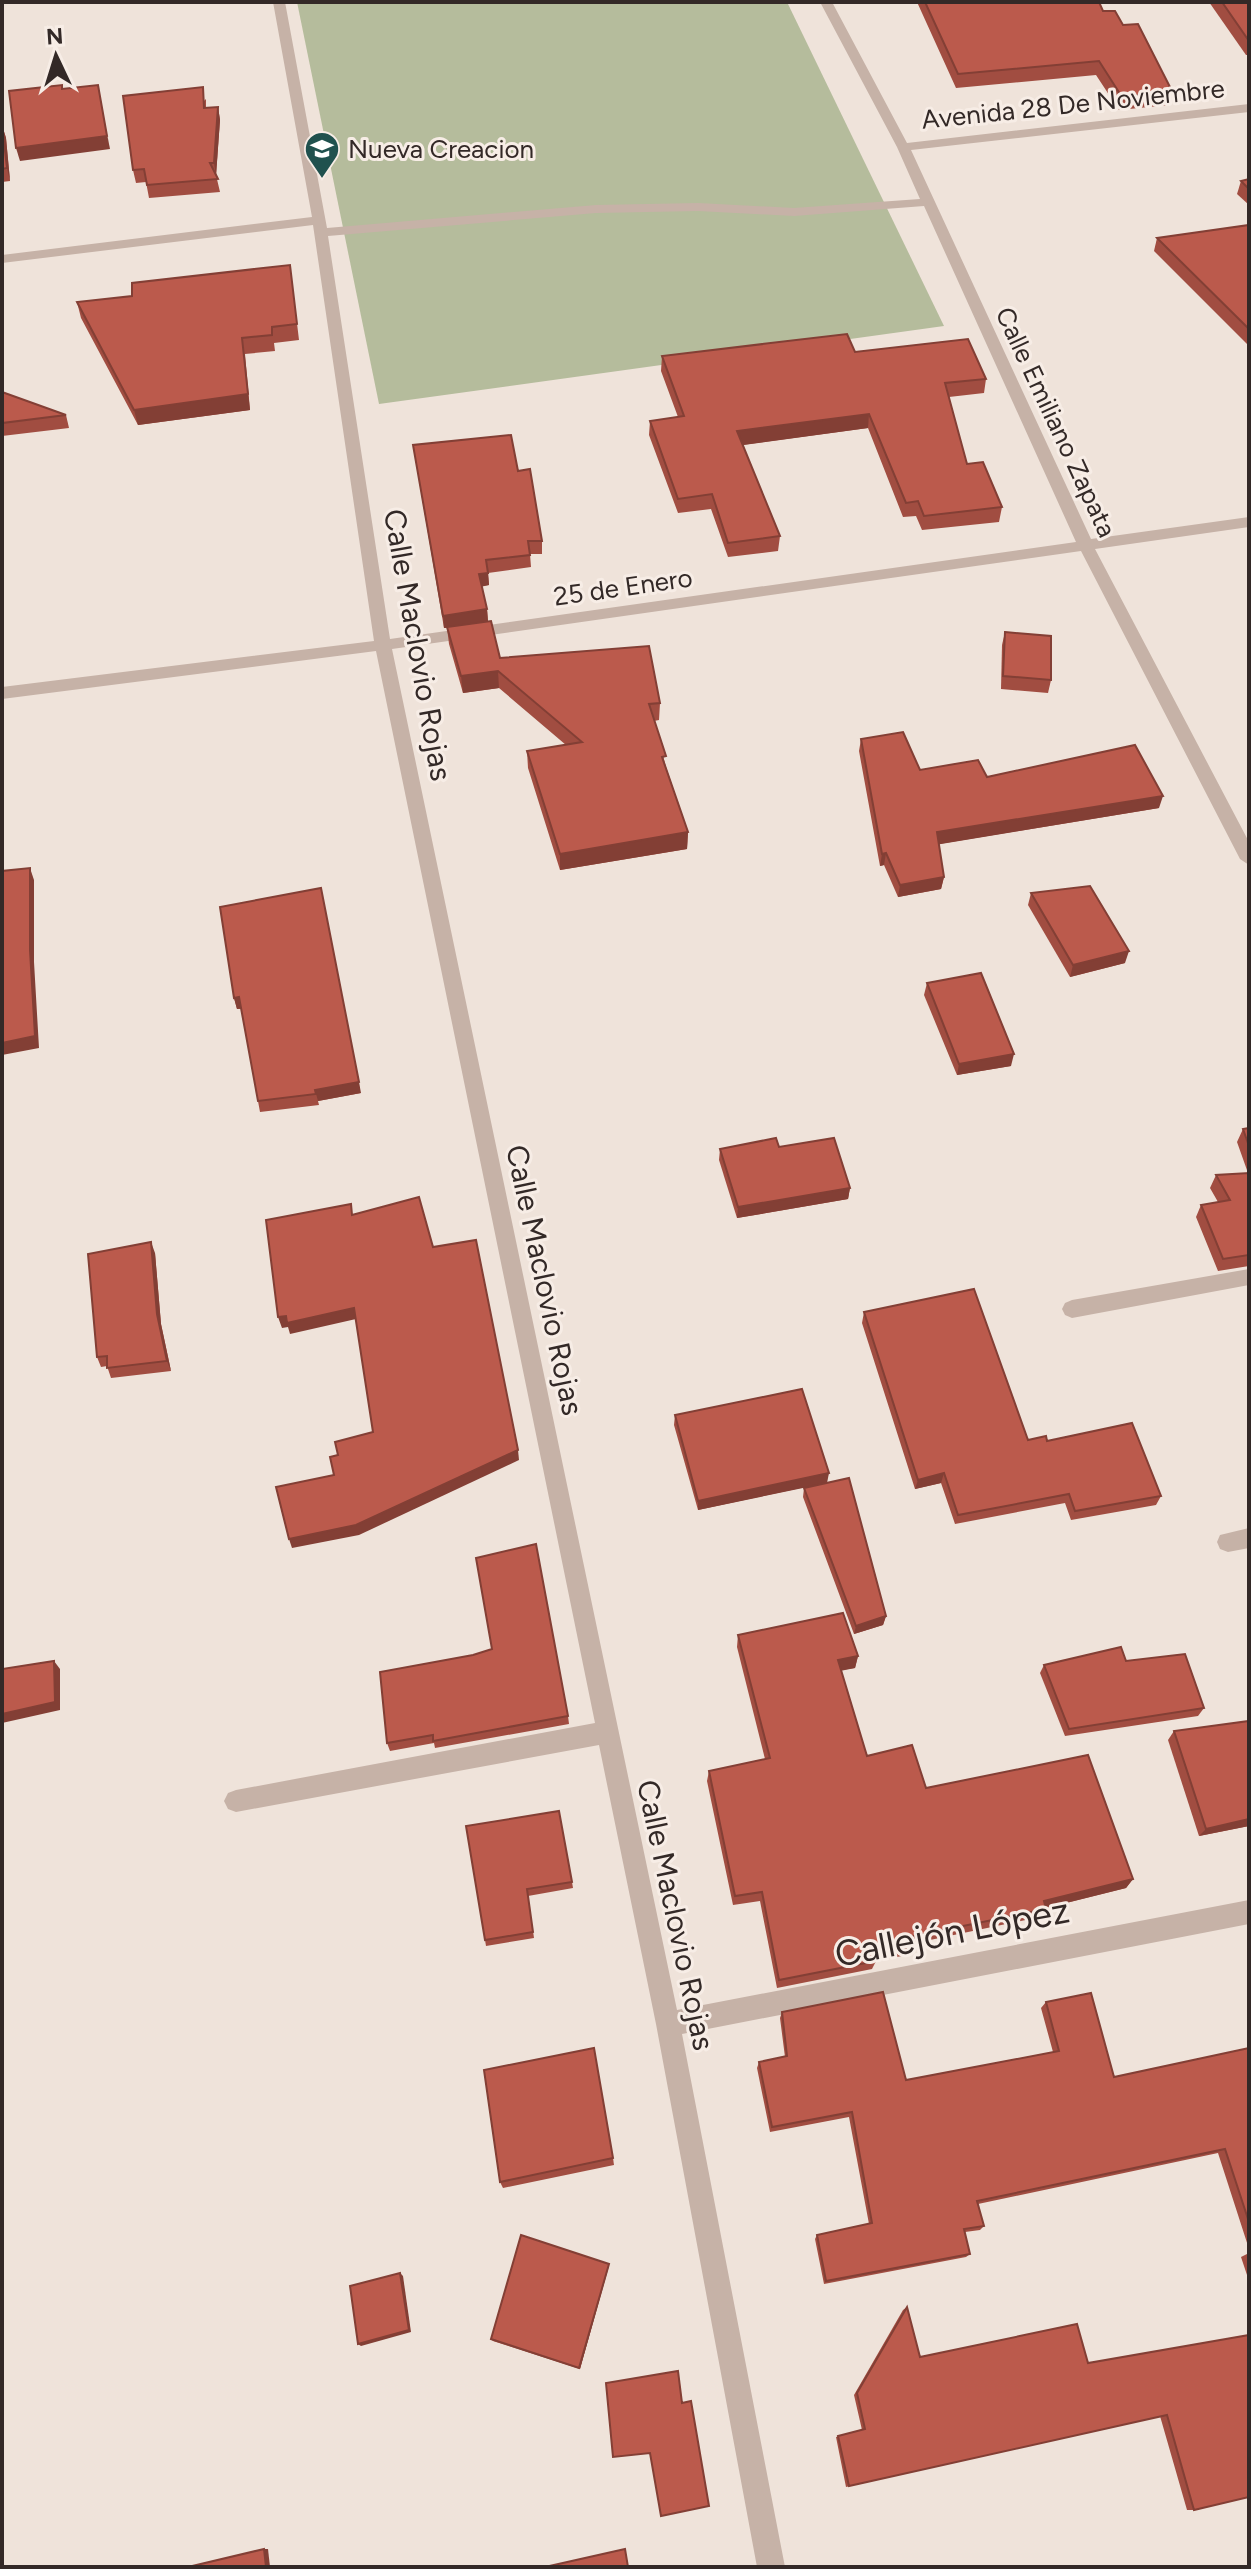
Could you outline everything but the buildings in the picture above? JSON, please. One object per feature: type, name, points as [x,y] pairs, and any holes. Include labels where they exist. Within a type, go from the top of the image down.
[{"type":"street","name":"Calle Maclovio Rojas","points":[[279,2],[320,226],[383,645],[668,2024],[771,2567]]},
{"type":"street","name":"Calle Emiliano Zapata","points":[[826,2],[903,147],[1086,546],[1249,859]]},
{"type":"street","name":"Avenida 28 De Noviembre","points":[[903,147],[1249,108]]},
{"type":"street","points":[[2,259],[320,226],[596,209],[698,207],[794,212],[928,202]]},
{"type":"street","name":"25 de Enero","points":[[2,693],[383,645],[1249,522]]},
{"type":"street","points":[[1072,1309],[1249,1277]]},
{"type":"street","points":[[236,1801],[608,1732]]},
{"type":"street","name":"Callejón López","points":[[668,2024],[1249,1912]]},
{"type":"green space","points":[[297,2],[787,2],[944,326],[379,404]]},
{"type":"place","name":"Nueva Creacion","points":[[322,180]]}]
